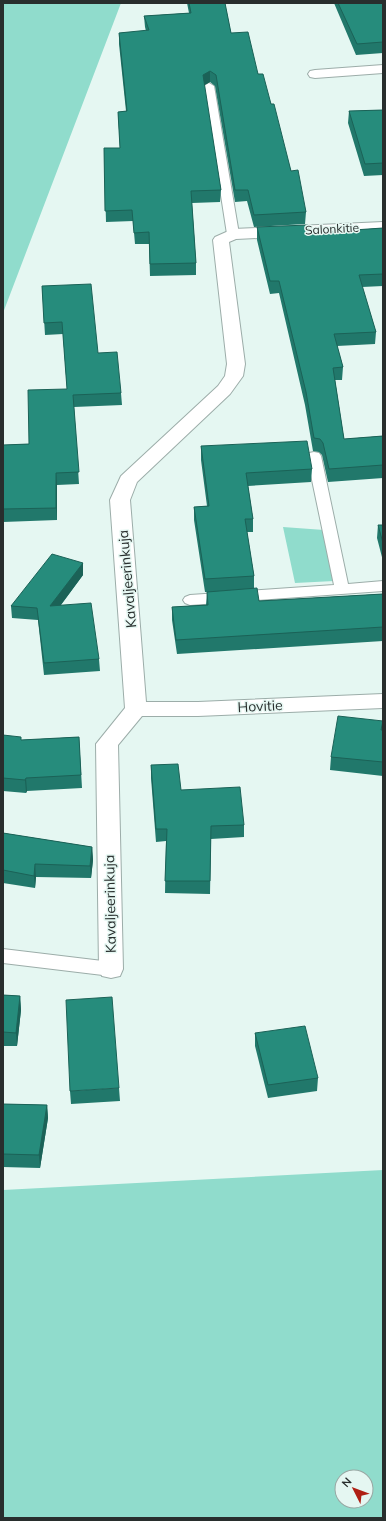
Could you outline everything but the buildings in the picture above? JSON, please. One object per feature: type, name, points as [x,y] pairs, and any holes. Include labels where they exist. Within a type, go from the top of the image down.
[{"type":"street","points":[[315,74],[383,70]]},
{"type":"street","name":"Salonkitie","points":[[233,234],[383,226]]},
{"type":"street","name":"Kavaljeerinkuja","points":[[111,969],[107,744],[136,709],[120,500],[128,480],[224,390],[234,376],[236,364],[221,240],[233,234]]},
{"type":"street","name":"Hovitie","points":[[136,709],[198,709],[383,701]]},
{"type":"lane","points":[[209,86],[233,234]]},
{"type":"lane","points":[[314,456],[342,589]]},
{"type":"lane","points":[[190,600],[383,586]]},
{"type":"lane","points":[[3,956],[111,969]]},
{"type":"green space","points":[[3,3],[121,3],[3,313]]},
{"type":"green space","points":[[283,527],[324,530],[334,581],[295,583]]},
{"type":"green space","points":[[383,1170],[383,1518],[3,1518],[3,1190]]}]
